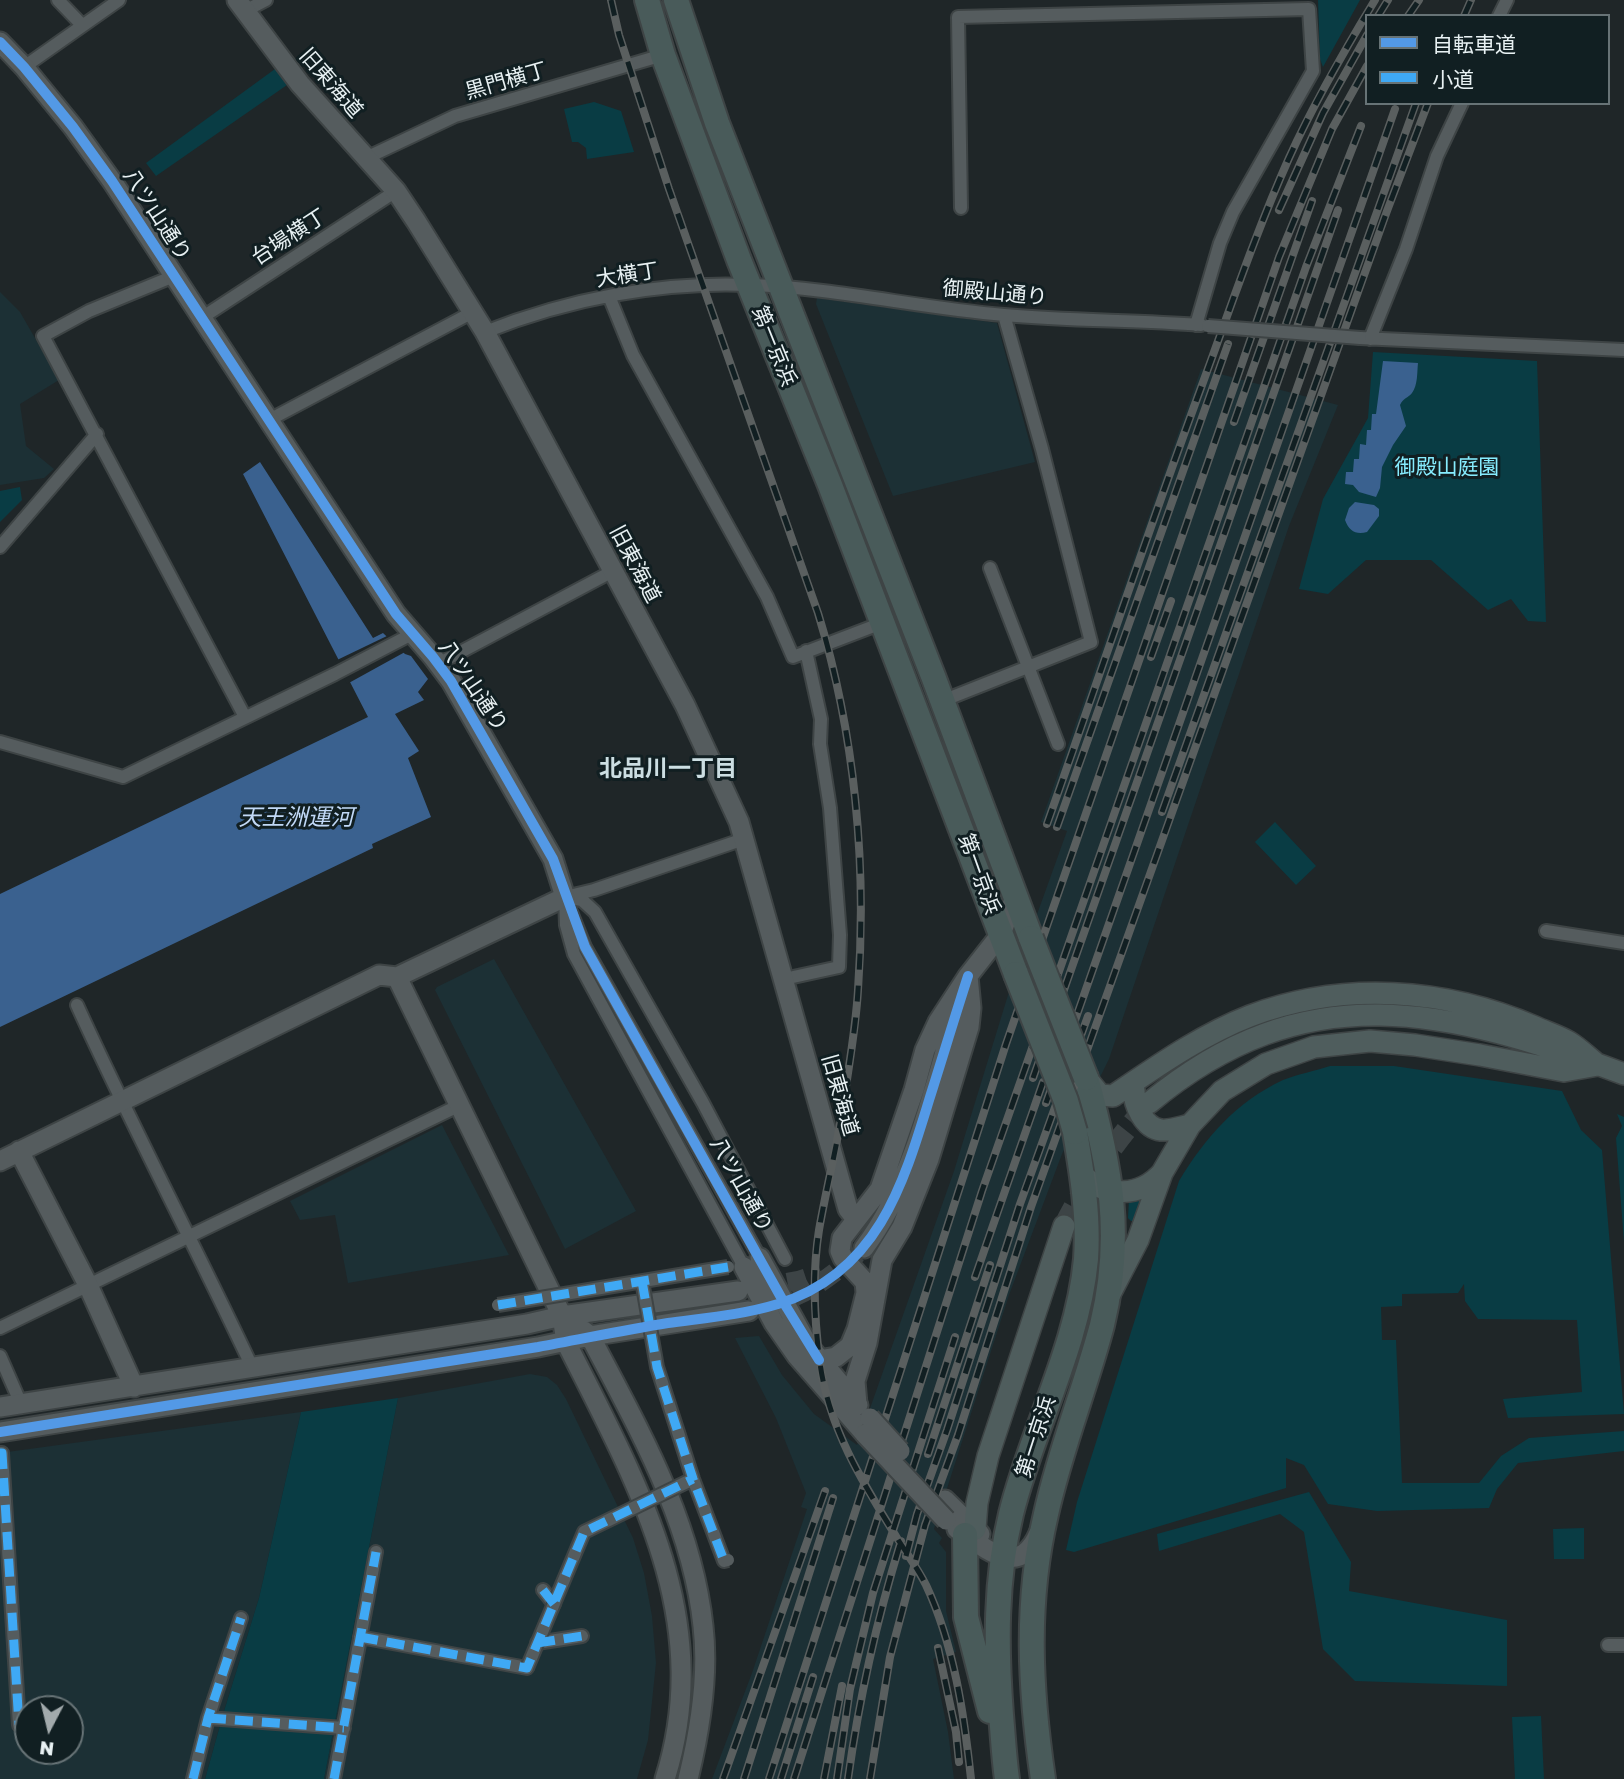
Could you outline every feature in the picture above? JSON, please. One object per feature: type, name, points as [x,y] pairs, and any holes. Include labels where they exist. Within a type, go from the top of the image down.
[{"type":"highway","name":"第一京浜","points":[[647,0],[663,55],[749,285],[825,472],[1066,1101],[1075,1132],[1087,1229],[1082,1289],[1061,1363],[1014,1505],[998,1602],[997,1637],[1006,1774]]},
{"type":"highway","name":"第一京浜","points":[[676,0],[717,123],[1086,1078],[1103,1141],[1112,1190],[1114,1230],[1110,1295],[1054,1482],[1044,1522],[1034,1586],[1030,1653],[1032,1701],[1043,1779]]},
{"type":"highway","points":[[971,1535],[973,1602],[981,1674],[1006,1774]]},
{"type":"highway","points":[[1000,1694],[1009,1650],[1012,1614],[1018,1611],[1032,1612]]},
{"type":"main road","points":[[1086,1078],[1095,1091],[1108,1097],[1113,1096],[1210,1034],[1250,1016],[1310,999],[1368,992],[1435,998],[1499,1012],[1570,1042],[1598,1065]]},
{"type":"main road","points":[[1149,1103],[1195,1069],[1246,1041],[1294,1024],[1361,1014],[1428,1018],[1494,1031],[1624,1074]]},
{"type":"main road","points":[[1110,1295],[1138,1240],[1162,1173],[1190,1125],[1204,1108],[1239,1079],[1266,1064],[1329,1044],[1370,1041],[1415,1045],[1564,1071],[1598,1065]]},
{"type":"main road","points":[[1137,1080],[1133,1091],[1134,1100],[1144,1120],[1160,1130],[1190,1125]]},
{"type":"main road","points":[[1082,1175],[1097,1186],[1112,1190],[1143,1189],[1162,1173]]},
{"type":"main road","points":[[971,1535],[988,1456],[1064,1226]]},
{"type":"street","points":[[58,0],[82,24]]},
{"type":"street","points":[[24,67],[119,0]]},
{"type":"street","points":[[241,6],[266,0]]},
{"type":"street","points":[[961,208],[958,17],[1309,4],[1313,72],[1233,212],[1220,243],[1202,325]]},
{"type":"street","name":"旧東海道","points":[[241,6],[300,84],[396,191],[473,312],[685,705],[739,822],[848,1209],[856,1219]]},
{"type":"street","name":"八ツ山通り","points":[[0,42],[24,67],[97,159],[396,614],[404,638],[438,664],[484,737],[553,859],[585,947],[748,1273],[803,1336],[864,1419]]},
{"type":"street","name":"黒門横丁","points":[[366,158],[455,116],[663,55]]},
{"type":"street","points":[[1461,105],[1437,156],[1406,249],[1365,338],[1624,350]]},
{"type":"street","name":"台場横丁","points":[[203,317],[396,191]]},
{"type":"street","points":[[174,276],[89,311],[43,336],[245,717]]},
{"type":"street","name":"大横丁","points":[[485,332],[516,319],[609,296],[669,288],[749,285],[780,287]]},
{"type":"street","name":"御殿山通り","points":[[780,287],[1004,315],[1202,325],[1365,338]]},
{"type":"street","points":[[609,296],[633,355],[767,597],[793,657],[882,623]]},
{"type":"street","points":[[269,420],[473,312]]},
{"type":"street","points":[[942,701],[1091,642],[1042,449],[1004,315]]},
{"type":"street","points":[[0,546],[97,435]]},
{"type":"street","points":[[990,568],[1058,744]]},
{"type":"street","points":[[438,664],[613,571]]},
{"type":"street","points":[[0,742],[123,777],[404,638]]},
{"type":"street","points":[[784,979],[839,967],[841,935],[830,808],[820,744],[821,719],[806,652]]},
{"type":"street","points":[[0,1161],[379,975],[397,977],[565,897],[594,890],[744,839]]},
{"type":"street","points":[[565,897],[582,901],[595,912],[697,1091],[786,1259]]},
{"type":"street","name":"八ツ山通り","points":[[565,897],[566,925],[574,954],[786,1341],[825,1390],[864,1419]]},
{"type":"street","points":[[819,1360],[843,1353],[850,1346],[866,1293],[865,1282],[843,1258],[840,1245],[842,1238],[880,1189],[925,1050],[938,1022],[968,976],[1001,934],[1015,897]]},
{"type":"street","points":[[1546,931],[1624,943]]},
{"type":"street","points":[[864,1248],[882,1224],[901,1183],[968,976]]},
{"type":"street","points":[[968,976],[971,1008],[959,1066],[929,1159],[907,1215],[882,1261],[867,1343],[855,1381],[864,1419],[945,1510],[971,1535],[1004,1557],[1034,1586]]},
{"type":"street","points":[[397,977],[562,1316],[566,1342],[651,1519],[662,1550],[674,1599],[681,1663],[675,1738],[665,1779]]},
{"type":"street","points":[[77,1005],[120,1101],[190,1235],[252,1367]]},
{"type":"street","points":[[0,1328],[460,1105]]},
{"type":"street","points":[[19,1151],[88,1285],[134,1387]]},
{"type":"street","points":[[855,1268],[882,1261]]},
{"type":"street","points":[[498,1306],[642,1280],[748,1273]]},
{"type":"street","points":[[0,1408],[513,1326],[748,1273]]},
{"type":"street","points":[[642,1280],[657,1367],[693,1479],[724,1561],[728,1560]]},
{"type":"street","points":[[0,1432],[749,1311]]},
{"type":"street","points":[[562,1316],[590,1336],[664,1483],[676,1512],[696,1581],[704,1628],[704,1667],[702,1704],[688,1779]]},
{"type":"street","points":[[0,1356],[21,1404]]},
{"type":"street","points":[[0,1453],[17,1695]]},
{"type":"street","points":[[360,1637],[527,1668],[584,1532],[693,1479]]},
{"type":"street","points":[[1004,1557],[1011,1559],[1025,1554],[1037,1539],[1044,1522]]},
{"type":"street","points":[[334,1779],[376,1552]]},
{"type":"street","points":[[543,1590],[554,1604]]},
{"type":"street","points":[[193,1779],[208,1718],[241,1618]]},
{"type":"street","points":[[537,1643],[582,1636]]},
{"type":"street","points":[[1608,1645],[1624,1645]]},
{"type":"street","points":[[208,1718],[344,1728]]},
{"type":"shaded area","points":[[0,292],[20,312],[59,380],[20,404],[26,446],[54,469],[44,478],[0,485]]},
{"type":"shaded area","points":[[817,298],[997,323],[1035,462],[893,496],[816,304]]},
{"type":"shaded area","points":[[1201,369],[1338,405],[1289,526],[1109,1059],[1062,1154],[1009,1295],[934,1529],[942,1538],[939,1543],[946,1552],[946,1611],[956,1652],[933,1659],[948,1732],[954,1779],[712,1779],[752,1673],[807,1509],[801,1507],[806,1493],[776,1418],[735,1338],[759,1336],[782,1375],[814,1414],[857,1445],[954,1171],[1008,995],[1067,831],[1041,822]]},
{"type":"shaded area","points":[[494,959],[636,1211],[565,1249],[435,990]]},
{"type":"shaded area","points":[[442,1125],[509,1255],[348,1283],[335,1215],[300,1220],[290,1201]]},
{"type":"shaded area","points":[[530,1374],[547,1377],[557,1385],[566,1399],[633,1538],[644,1573],[652,1616],[656,1663],[648,1740],[637,1779],[324,1779],[398,1398]]},
{"type":"shaded area","points":[[301,1412],[259,1598],[205,1779],[0,1779],[0,1453]]},
{"type":"green space","points":[[1318,0],[1360,0],[1323,67],[1320,59]]},
{"type":"green space","points":[[275,69],[287,85],[156,176],[146,163]]},
{"type":"green space","points":[[594,102],[621,111],[634,152],[587,159],[586,148],[578,142],[572,142],[564,109]]},
{"type":"green space","name":"御殿山庭園","points":[[1373,352],[1537,361],[1546,622],[1528,621],[1511,599],[1488,610],[1431,560],[1366,560],[1328,594],[1299,589],[1323,499],[1368,418]]},
{"type":"green space","points":[[20,487],[22,500],[0,522],[0,491]]},
{"type":"green space","points":[[1275,822],[1316,866],[1296,885],[1255,842]]},
{"type":"green space","points":[[1330,1066],[1394,1066],[1562,1091],[1581,1130],[1602,1150],[1624,1414],[1508,1418],[1503,1399],[1582,1392],[1577,1320],[1478,1319],[1465,1301],[1464,1284],[1458,1293],[1402,1294],[1402,1306],[1381,1307],[1382,1340],[1396,1340],[1402,1483],[1479,1483],[1501,1456],[1529,1438],[1624,1431],[1624,1451],[1518,1463],[1497,1489],[1489,1508],[1377,1511],[1328,1504],[1304,1465],[1286,1458],[1286,1488],[1074,1552],[1066,1550],[1077,1502],[1179,1181],[1211,1136],[1236,1110],[1283,1080]]},
{"type":"green space","points":[[1617,1114],[1624,1117],[1624,1242],[1616,1138],[1622,1126]]},
{"type":"green space","points":[[1129,1200],[1141,1201],[1135,1221],[1131,1221],[1128,1218]]},
{"type":"green space","points":[[398,1398],[324,1779],[205,1779],[259,1598],[301,1412]]},
{"type":"green space","points":[[1309,1492],[1351,1562],[1349,1591],[1507,1620],[1507,1686],[1355,1681],[1323,1649],[1304,1532],[1280,1514],[1159,1551],[1157,1534]]},
{"type":"green space","points":[[1584,1528],[1584,1559],[1554,1559],[1553,1529]]},
{"type":"green space","points":[[1541,1716],[1544,1779],[1515,1779],[1512,1717]]},
{"type":"water","points":[[1383,361],[1418,363],[1414,390],[1400,405],[1406,426],[1382,467],[1380,488],[1376,497],[1359,492],[1353,485],[1345,484],[1346,472],[1353,472],[1354,459],[1359,459],[1360,444],[1366,445],[1372,414],[1376,414]]},
{"type":"water","name":"天王洲運河","points":[[260,462],[373,638],[383,633],[405,654],[411,656],[428,679],[418,692],[424,700],[395,714],[419,751],[408,758],[431,817],[372,844],[373,848],[0,1027],[0,894],[368,717],[243,474]]},
{"type":"water","points":[[1355,502],[1374,505],[1379,509],[1379,516],[1367,532],[1353,531],[1345,520],[1349,508]]},
{"type":"pier","points":[[389,635],[405,652],[347,684],[335,661]]},
{"type":"tunnel","points":[[1064,1226],[1102,1162],[1149,1103]]},
{"type":"tunnel","points":[[767,1306],[807,1291],[864,1248]]},
{"type":"tunnel","points":[[759,1288],[821,1273]]},
{"type":"railway","points":[[611,0],[619,35],[669,189],[818,613],[841,705],[859,847],[860,943],[853,1042],[815,1263],[815,1313],[820,1363],[831,1410],[849,1455],[923,1579],[936,1608],[951,1655],[971,1779]]},
{"type":"railway","points":[[1367,14],[1375,0]]},
{"type":"railway","points":[[1379,14],[1388,0]]},
{"type":"railway","points":[[1409,14],[1419,0]]},
{"type":"railway","points":[[1465,14],[1471,0]]},
{"type":"railway","points":[[1047,824],[1162,495],[1265,214],[1309,117],[1365,17]]},
{"type":"railway","points":[[1279,210],[1323,113],[1365,39]]},
{"type":"railway","points":[[769,1779],[1006,1044],[1279,257],[1332,129],[1365,70]]},
{"type":"railway","points":[[1162,812],[1415,105]]},
{"type":"railway","points":[[870,1779],[890,1657],[925,1525],[958,1435],[1031,1207],[1427,105]]},
{"type":"railway","points":[[1046,1103],[1395,109]]},
{"type":"railway","points":[[794,1779],[982,1191],[1306,267],[1361,126]]},
{"type":"railway","points":[[1234,422],[1312,201]]},
{"type":"railway","points":[[1033,1078],[1338,210]]},
{"type":"railway","points":[[1057,827],[1228,344]]},
{"type":"railway","points":[[1151,657],[1171,601]]},
{"type":"railway","points":[[906,1556],[917,1514],[1020,1204],[1088,1016]]},
{"type":"railway","points":[[975,1277],[1043,1082]]},
{"type":"railway","points":[[928,1454],[990,1265]]},
{"type":"railway","points":[[837,1779],[850,1689],[873,1593],[955,1337]]},
{"type":"railway","points":[[723,1779],[825,1491]]},
{"type":"railway","points":[[744,1779],[833,1498]]},
{"type":"railway","points":[[848,1779],[870,1659],[901,1541]]},
{"type":"railway","points":[[938,1648],[956,1732],[959,1762]]},
{"type":"railway","points":[[781,1779],[813,1677]]},
{"type":"railway","points":[[824,1779],[842,1686]]},
{"type":"marked path","points":[[498,1305],[728,1267]]},
{"type":"marked path","points":[[642,1281],[657,1367],[693,1479],[724,1561],[728,1560]]},
{"type":"marked path","points":[[0,1453],[17,1695]]},
{"type":"marked path","points":[[360,1637],[527,1668],[584,1532],[693,1479]]},
{"type":"marked path","points":[[334,1779],[376,1552]]},
{"type":"marked path","points":[[543,1590],[554,1604]]},
{"type":"marked path","points":[[193,1779],[208,1718],[241,1618]]},
{"type":"marked path","points":[[537,1643],[582,1636]]},
{"type":"marked path","points":[[208,1718],[344,1728]]},
{"type":"cycle path","points":[[0,42],[73,127],[112,181],[396,614],[451,681],[553,859],[585,947],[787,1308],[819,1360]]},
{"type":"cycle path","points":[[0,1432],[737,1314],[778,1304],[812,1290],[840,1271],[862,1248],[881,1222],[896,1193],[920,1130],[968,976]]},
{"type":"district","name":"北品川一丁目","points":[[668,769]]}]
